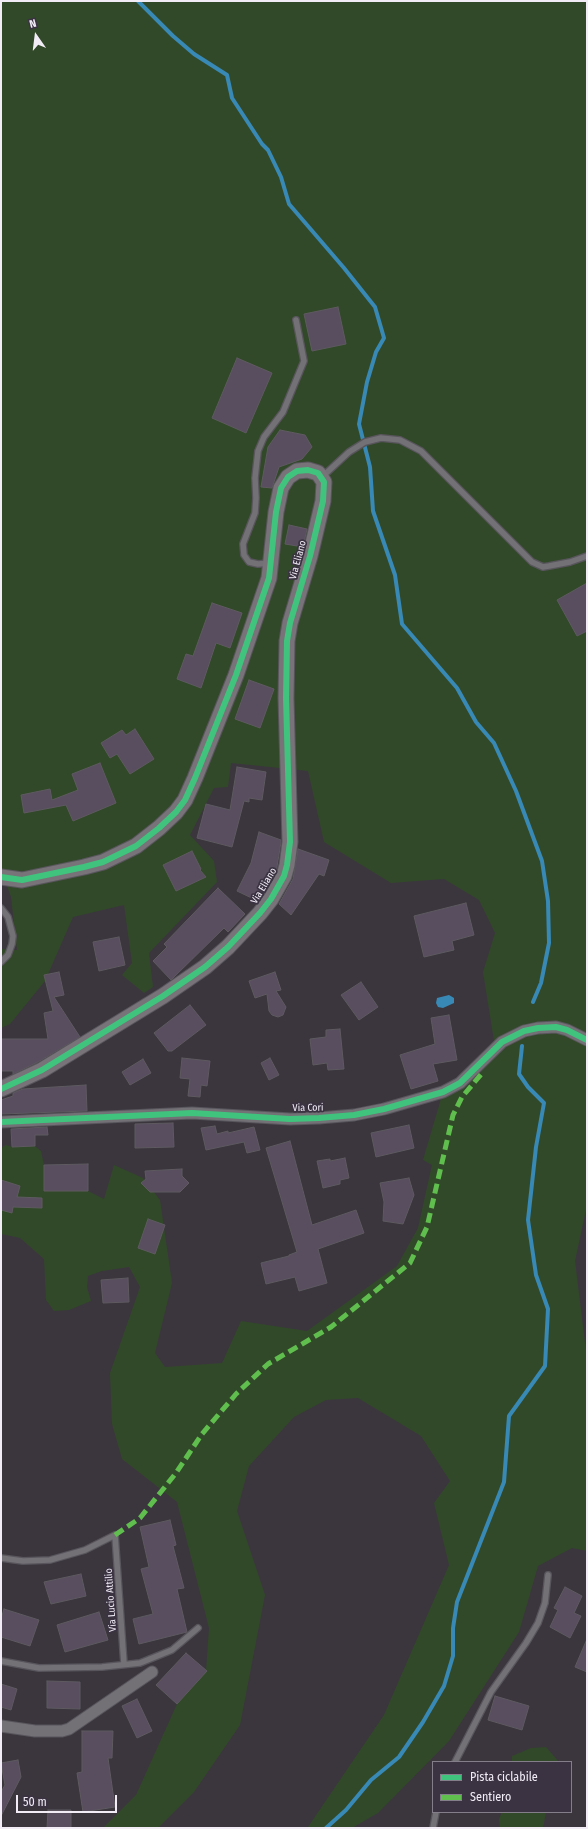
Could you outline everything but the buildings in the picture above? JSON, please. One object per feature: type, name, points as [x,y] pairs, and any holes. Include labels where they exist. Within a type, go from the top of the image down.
[{"type":"street","points":[[1,877],[17,880],[33,878],[84,867],[110,859],[140,843],[163,825],[176,812],[192,786],[236,675],[269,578],[272,563],[276,512],[283,483],[292,473],[302,470],[313,470],[322,477]]},
{"type":"street","name":"Via Eliano","points":[[1,1089],[42,1070],[159,999],[205,967],[228,947],[260,913],[271,899],[284,876],[290,842],[286,706],[287,641],[290,623],[310,556],[323,501],[324,488],[322,477]]},
{"type":"street","name":"Via Cori","points":[[1,1122],[192,1113],[296,1119],[354,1115],[384,1109],[443,1092],[460,1083],[502,1042],[524,1030],[556,1028],[567,1030],[587,1040]]},
{"type":"street","points":[[1,1726],[35,1731],[62,1731],[70,1729],[152,1672]]},
{"type":"lane","points":[[272,563],[258,564],[249,562],[244,555],[243,544],[255,513],[255,478],[258,451],[264,437],[283,412],[304,361],[296,320]]},
{"type":"lane","points":[[322,477],[349,452],[359,445],[381,438],[396,440],[421,451],[535,564],[543,567],[570,562],[587,556]]},
{"type":"lane","points":[[1,908],[8,916],[13,936],[8,955],[1,962]]},
{"type":"lane","name":"Via Lucio Attilio","points":[[1,1558],[28,1561],[50,1560],[85,1550],[115,1535],[124,1664]]},
{"type":"lane","points":[[456,1761],[494,1688],[526,1643],[538,1623],[545,1603],[548,1575]]},
{"type":"lane","points":[[1,1661],[39,1668],[140,1663],[165,1654],[179,1645],[198,1628]]},
{"type":"lane","points":[[434,1828],[436,1813]]},
{"type":"green space","points":[[1,1],[587,1],[587,1205],[575,1261],[587,1359],[587,1551],[572,1548],[538,1566],[519,1632],[449,1741],[378,1813],[352,1828],[308,1827],[384,1715],[449,1565],[434,1503],[450,1481],[421,1436],[358,1398],[326,1400],[294,1417],[249,1466],[237,1511],[265,1595],[240,1725],[194,1792],[158,1828],[103,1828],[136,1795],[177,1704],[206,1671],[209,1628],[177,1502],[122,1459],[112,1424],[110,1373],[140,1287],[129,1267],[102,1271],[88,1276],[87,1287],[91,1301],[69,1310],[54,1311],[46,1300],[44,1259],[20,1238],[1,1234],[1,1148],[6,1145],[12,1147],[35,1146],[41,1151],[44,1165],[45,1191],[88,1191],[104,1199],[114,1165],[143,1178],[160,1200],[172,1283],[155,1353],[165,1367],[222,1363],[241,1321],[307,1331],[397,1266],[418,1228],[432,1165],[423,1160],[443,1092],[495,1047],[483,972],[495,933],[479,900],[444,879],[391,883],[324,842],[308,771],[231,763],[228,787],[214,788],[190,835],[214,861],[217,882],[149,953],[153,987],[144,993],[122,975],[132,963],[124,905],[73,917],[45,981],[10,1024],[1,1028],[1,949],[17,950],[11,897],[1,869]]},
{"type":"green space","points":[[546,1747],[558,1761],[512,1761],[512,1756],[531,1748]]},
{"type":"green space","points":[[502,1813],[546,1813],[543,1828],[500,1828],[499,1819]]},
{"type":"water","points":[[449,995],[454,998],[454,1003],[443,1008],[438,1007],[436,1003],[437,998]]},
{"type":"waterway","points":[[138,1],[173,36],[194,54],[227,75],[232,98],[262,144],[268,150],[281,177],[289,204],[375,307],[384,338],[376,352],[367,382],[359,424],[370,467],[373,511],[395,575],[402,624],[457,688],[476,722],[494,743],[516,791],[542,861],[548,901],[549,943],[541,983],[533,1002]]},
{"type":"waterway","points":[[326,1828],[346,1810],[371,1780],[399,1757],[423,1722],[444,1686],[453,1656],[453,1628],[457,1602],[504,1482],[509,1416],[545,1366],[548,1309],[536,1275],[528,1220],[536,1147],[544,1103],[528,1087],[519,1074],[522,1046]]},
{"type":"marked path","points":[[115,1535],[140,1518],[176,1473],[202,1434],[236,1394],[268,1364],[331,1327],[410,1263],[427,1227],[453,1115],[462,1097],[483,1072]]},
{"type":"cycle path","points":[[1,877],[22,880],[103,862],[136,846],[176,812],[185,800],[195,778],[236,675],[269,578],[276,512],[281,488],[288,477],[297,471],[308,470],[318,473],[324,482],[323,501],[310,556],[290,623],[287,641],[286,698],[290,842],[284,876],[271,899],[260,913],[228,947],[205,967],[163,996],[42,1070],[1,1089]]},
{"type":"cycle path","points":[[1,1122],[192,1113],[290,1119],[354,1115],[384,1109],[443,1092],[460,1083],[502,1042],[524,1031],[538,1028],[556,1027],[567,1030],[587,1040]]}]
